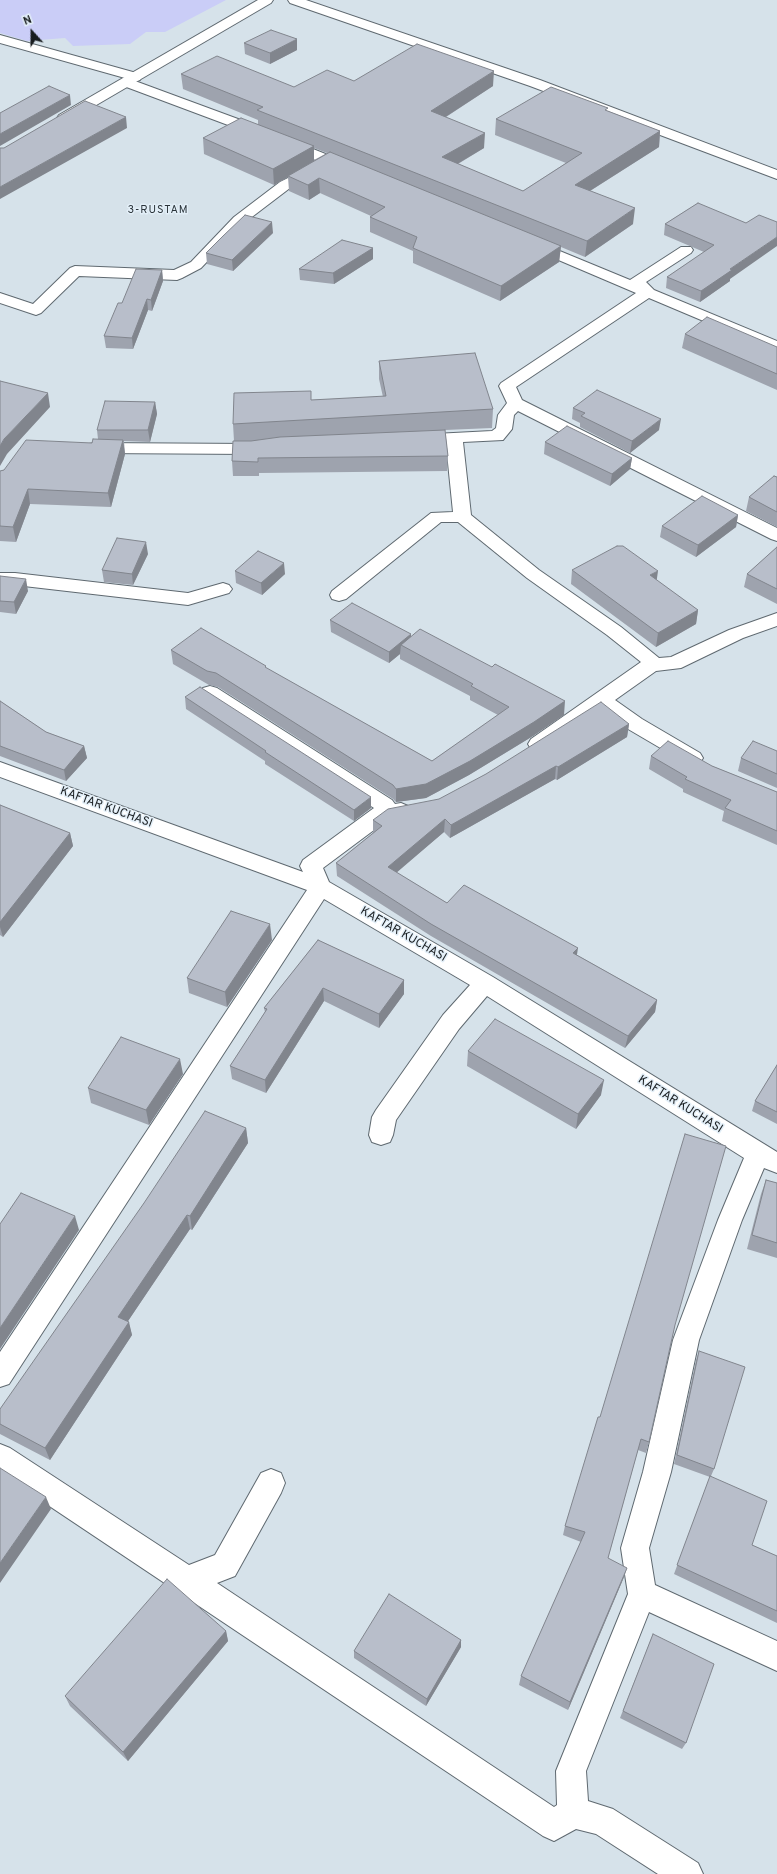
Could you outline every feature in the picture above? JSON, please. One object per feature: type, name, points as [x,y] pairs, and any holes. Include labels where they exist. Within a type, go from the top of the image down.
[{"type":"street","points":[[53,124],[267,0]]},
{"type":"street","points":[[294,0],[535,82],[777,175]]},
{"type":"street","points":[[0,39],[131,80],[358,172]]},
{"type":"street","points":[[0,298],[36,310],[75,271],[177,275],[196,265],[238,220],[285,185],[330,160]]},
{"type":"street","points":[[520,238],[777,347]]},
{"type":"street","points":[[648,292],[637,281],[686,250]]},
{"type":"street","points":[[648,292],[506,386],[515,403],[777,535]]},
{"type":"street","points":[[423,439],[497,436],[504,429],[506,415],[515,403]]},
{"type":"street","points":[[454,438],[462,517]]},
{"type":"street","points":[[79,447],[252,449],[281,445]]},
{"type":"street","points":[[339,595],[436,517],[462,517],[533,574],[614,631],[650,659],[651,665]]},
{"type":"street","points":[[0,579],[15,579],[188,599],[223,589]]},
{"type":"street","points":[[522,754],[651,665],[674,663],[736,634],[777,620]]},
{"type":"street","points":[[210,693],[385,804],[381,814]]},
{"type":"street","points":[[601,700],[635,724],[711,768]]},
{"type":"street","name":"KAFTAR KUCHASI","points":[[0,769],[321,887],[485,983],[768,1158]]},
{"type":"street","points":[[0,1375],[321,887],[311,866],[381,814],[417,808]]},
{"type":"street","points":[[382,1135],[384,1118],[451,1022],[485,983]]},
{"type":"street","points":[[573,1813],[571,1771],[642,1594],[635,1548],[657,1472],[686,1340],[730,1220],[768,1158]]},
{"type":"street","points":[[0,1457],[554,1825],[573,1813],[602,1820],[687,1874]]},
{"type":"street","points":[[187,1580],[225,1566],[271,1483]]},
{"type":"street","points":[[642,1594],[777,1656]]},
{"type":"shaded area","points":[[0,0],[226,0],[165,32],[146,32],[130,44],[73,46],[65,38],[27,41],[0,33]]},
{"type":"building","points":[[271,30],[297,39],[270,53],[244,43]]},
{"type":"building","points":[[417,44],[494,71],[431,111],[485,133],[442,157],[523,191],[582,153],[496,119],[551,87],[608,108],[605,110],[660,131],[575,185],[635,208],[587,241],[257,110],[263,107],[181,74],[217,56],[294,87],[327,70],[354,81]]},
{"type":"building","points":[[49,86],[70,95],[0,134],[0,113]]},
{"type":"building","points":[[85,101],[126,117],[0,187],[0,148],[4,148]]},
{"type":"building","points":[[241,118],[314,146],[273,169],[203,138]]},
{"type":"building","points":[[330,152],[561,246],[501,286],[413,248],[417,237],[370,217],[385,207],[319,178],[308,185],[288,176]]},
{"type":"building","points":[[698,203],[746,223],[759,215],[777,222],[777,237],[701,291],[667,277],[714,245],[665,224]]},
{"type":"building","points":[[245,215],[272,222],[232,260],[206,253],[223,236]]},
{"type":"building","points":[[342,240],[373,248],[333,273],[299,269]]},
{"type":"building","points":[[136,269],[162,270],[151,300],[147,299],[132,338],[104,336],[118,303],[122,303]]},
{"type":"building","points":[[707,317],[777,347],[777,374],[685,334]]},
{"type":"building","points":[[475,353],[493,409],[233,424],[234,393],[311,391],[311,400],[386,396],[379,361]]},
{"type":"building","points":[[0,381],[48,393],[4,439],[0,446]]},
{"type":"building","points":[[597,390],[661,419],[632,441],[581,416],[585,413],[573,408]]},
{"type":"building","points":[[105,401],[155,402],[148,430],[97,430]]},
{"type":"building","points":[[567,426],[632,458],[612,474],[545,442]]},
{"type":"building","points":[[445,430],[448,456],[258,458],[258,462],[232,461],[233,441],[251,441],[280,437]]},
{"type":"building","points":[[93,439],[123,440],[108,493],[28,489],[13,527],[0,526],[0,471],[4,470],[26,440],[92,443]]},
{"type":"building","points":[[774,476],[777,477],[777,512],[749,497]]},
{"type":"building","points":[[702,496],[738,515],[698,545],[662,526]]},
{"type":"building","points":[[117,538],[146,542],[132,574],[102,570]]},
{"type":"building","points":[[617,546],[623,546],[658,571],[650,575],[698,610],[658,633],[572,570]]},
{"type":"building","points":[[777,547],[777,589],[747,574]]},
{"type":"building","points":[[258,551],[284,563],[261,583],[235,571]]},
{"type":"building","points":[[0,576],[26,579],[14,602],[0,601]]},
{"type":"building","points":[[352,603],[411,634],[389,652],[330,620]]},
{"type":"building","points":[[201,628],[266,666],[265,667],[432,761],[509,707],[471,686],[473,684],[401,645],[420,629],[492,667],[495,664],[565,701],[534,722],[470,761],[426,784],[396,789],[393,785],[216,673],[207,671],[171,650]]},
{"type":"building","points":[[200,687],[371,797],[354,810],[265,752],[266,751],[185,697]]},
{"type":"building","points":[[0,701],[46,732],[84,746],[64,770],[0,746]]},
{"type":"building","points":[[601,702],[629,724],[558,767],[556,766],[451,825],[445,819],[388,867],[447,903],[464,885],[578,948],[573,953],[657,1000],[628,1036],[431,924],[336,863],[382,826],[373,820],[388,809],[439,799],[486,774]]},
{"type":"building","points":[[668,741],[712,766],[777,792],[777,831],[725,808],[731,800],[685,779],[687,777],[651,756]]},
{"type":"building","points":[[753,741],[777,751],[777,774],[741,758]]},
{"type":"building","points":[[0,805],[70,833],[0,922]]},
{"type":"building","points":[[231,911],[270,924],[225,992],[187,978]]},
{"type":"building","points":[[318,940],[404,980],[379,1014],[323,988],[265,1080],[230,1066],[267,1009],[264,1008]]},
{"type":"building","points":[[495,1019],[604,1080],[578,1114],[468,1051]]},
{"type":"building","points":[[121,1037],[180,1059],[146,1110],[88,1088]]},
{"type":"building","points":[[777,1065],[777,1112],[755,1101]]},
{"type":"building","points":[[205,1111],[246,1128],[190,1216],[187,1215],[118,1317],[129,1322],[45,1448],[0,1424],[0,1409],[144,1203]]},
{"type":"building","points":[[685,1134],[726,1146],[675,1325],[649,1442],[641,1439],[608,1558],[627,1568],[570,1702],[521,1676],[585,1532],[565,1526],[598,1417],[600,1417]]},
{"type":"building","points":[[766,1180],[777,1183],[777,1243],[752,1235]]},
{"type":"building","points":[[21,1193],[75,1216],[0,1328],[0,1224]]},
{"type":"building","points":[[699,1351],[745,1367],[714,1469],[677,1455]]},
{"type":"building","points":[[0,1468],[46,1497],[0,1563]]},
{"type":"building","points":[[710,1476],[767,1501],[752,1545],[777,1556],[777,1611],[677,1565]]},
{"type":"building","points":[[167,1579],[226,1631],[123,1752],[65,1696]]},
{"type":"building","points":[[389,1594],[461,1640],[427,1699],[354,1651]]},
{"type":"building","points":[[653,1634],[714,1664],[686,1743],[623,1711]]},
{"type":"district","name":"3-RUSTAM","points":[[158,211]]}]
